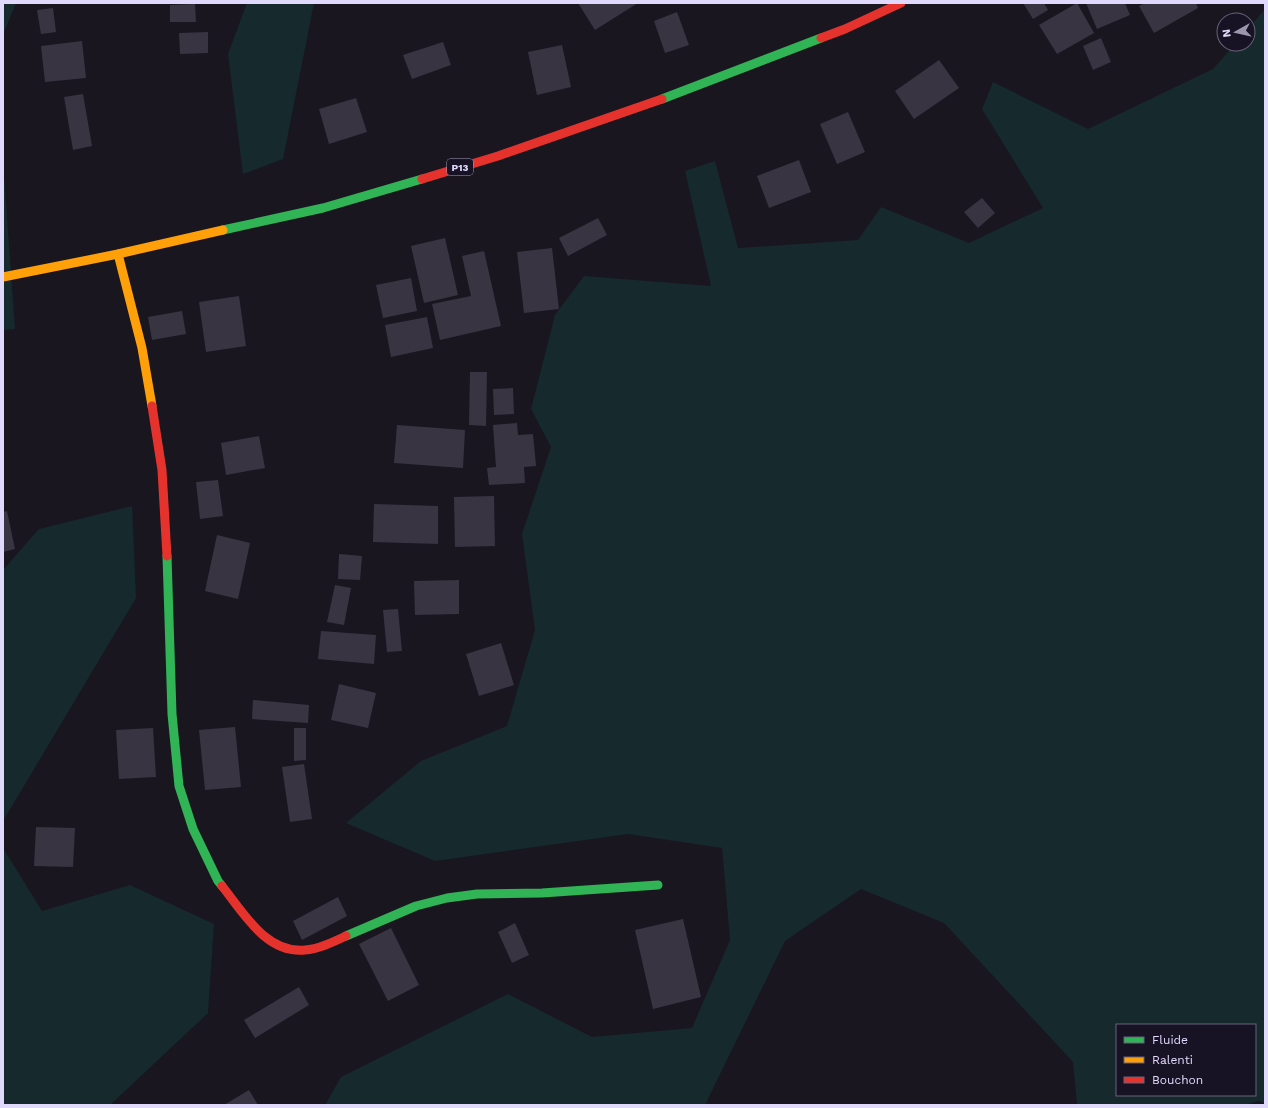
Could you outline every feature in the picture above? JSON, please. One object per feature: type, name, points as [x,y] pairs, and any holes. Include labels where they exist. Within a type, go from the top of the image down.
[{"type":"street","name":"P13","points":[[3,277],[118,254],[324,208],[498,156],[680,93],[845,29],[901,3]]},
{"type":"street","points":[[118,254],[142,348],[162,470],[167,540],[172,714],[179,786],[193,829],[218,881],[254,927],[271,942],[289,949],[306,950],[328,944],[416,906],[448,898],[476,894],[542,893],[658,885]]},
{"type":"green space","points":[[3,3],[16,3],[3,35]]},
{"type":"green space","points":[[247,3],[314,3],[283,159],[243,174],[228,54]]},
{"type":"green space","points":[[1265,9],[1265,1103],[1258,1101],[1245,1105],[1077,1105],[1073,1062],[944,923],[861,889],[785,941],[705,1105],[325,1105],[341,1077],[508,994],[592,1037],[692,1028],[730,940],[722,848],[628,834],[435,861],[346,823],[421,761],[507,726],[535,630],[522,534],[551,447],[531,409],[555,315],[584,276],[711,286],[685,171],[715,161],[738,248],[858,240],[881,207],[969,243],[1043,208],[982,109],[993,82],[1088,129],[1213,69],[1228,52],[1256,52],[1256,20]]},
{"type":"green space","points":[[3,161],[15,329],[3,330]]},
{"type":"green space","points":[[132,506],[136,598],[3,821],[3,570],[39,529]]},
{"type":"green space","points":[[3,848],[42,911],[130,885],[214,924],[208,1013],[110,1105],[3,1105]]},
{"type":"building","points":[[578,3],[638,3],[595,30]]},
{"type":"building","points":[[1023,3],[1044,3],[1048,10],[1033,19]]},
{"type":"building","points":[[1077,3],[1094,33],[1057,54],[1039,25]]},
{"type":"building","points":[[1086,3],[1125,3],[1130,15],[1097,29]]},
{"type":"building","points":[[1145,3],[1196,3],[1198,8],[1154,33],[1139,6]]},
{"type":"building","points":[[195,4],[196,22],[170,22],[170,5]]},
{"type":"building","points":[[53,8],[56,32],[41,34],[37,10]]},
{"type":"building","points":[[677,12],[689,45],[665,53],[654,21]]},
{"type":"building","points":[[208,32],[208,53],[180,54],[179,33]]},
{"type":"building","points":[[1101,38],[1111,62],[1093,70],[1083,46]]},
{"type":"building","points":[[82,41],[86,78],[45,82],[41,46]]},
{"type":"building","points":[[443,42],[451,65],[412,79],[403,55]]},
{"type":"building","points":[[562,45],[571,87],[537,95],[528,52]]},
{"type":"building","points":[[939,60],[959,88],[914,119],[895,91]]},
{"type":"building","points":[[83,94],[92,146],[73,150],[64,97]]},
{"type":"building","points":[[356,98],[367,132],[329,144],[319,109]]},
{"type":"building","points":[[848,112],[865,152],[837,164],[820,124]]},
{"type":"building","points":[[799,160],[811,192],[769,208],[757,176]]},
{"type":"building","points":[[982,198],[995,213],[978,228],[964,212]]},
{"type":"building","points":[[598,218],[607,235],[568,256],[559,238]]},
{"type":"building","points":[[445,238],[458,295],[424,303],[411,246]]},
{"type":"building","points":[[552,248],[559,309],[524,313],[517,252]]},
{"type":"building","points":[[484,251],[501,326],[440,340],[432,304],[471,296],[462,256]]},
{"type":"building","points":[[411,278],[417,311],[383,318],[376,285]]},
{"type":"building","points":[[239,296],[246,346],[206,352],[199,302]]},
{"type":"building","points":[[182,311],[186,334],[152,340],[148,317]]},
{"type":"building","points":[[427,317],[433,348],[391,357],[385,325]]},
{"type":"building","points":[[470,372],[487,372],[486,426],[469,425]]},
{"type":"building","points":[[513,388],[514,414],[494,415],[493,389]]},
{"type":"building","points":[[517,423],[518,435],[533,434],[536,466],[524,467],[525,483],[489,485],[487,468],[496,467],[493,425]]},
{"type":"building","points":[[397,425],[465,430],[463,468],[394,463]]},
{"type":"building","points":[[259,436],[265,468],[226,475],[221,443]]},
{"type":"building","points":[[218,480],[223,516],[200,519],[196,482]]},
{"type":"building","points":[[494,496],[495,546],[455,547],[454,497]]},
{"type":"building","points":[[374,504],[438,506],[438,544],[373,542]]},
{"type":"building","points":[[7,511],[15,549],[3,552],[3,512]]},
{"type":"building","points":[[217,535],[250,543],[238,599],[205,591]]},
{"type":"building","points":[[339,554],[362,556],[360,580],[338,579]]},
{"type":"building","points":[[459,580],[459,614],[415,615],[414,581]]},
{"type":"building","points":[[335,585],[351,588],[344,625],[327,622]]},
{"type":"building","points":[[398,609],[402,651],[387,652],[383,610]]},
{"type":"building","points":[[321,631],[376,635],[374,664],[318,659]]},
{"type":"building","points":[[501,643],[514,685],[479,696],[466,654]]},
{"type":"building","points":[[339,684],[376,693],[368,728],[331,720]]},
{"type":"building","points":[[253,700],[309,705],[308,723],[252,719]]},
{"type":"building","points":[[235,727],[241,787],[205,790],[199,730]]},
{"type":"building","points":[[153,728],[156,777],[119,779],[116,730]]},
{"type":"building","points":[[294,728],[306,728],[306,760],[294,761]]},
{"type":"building","points":[[304,764],[312,819],[290,822],[282,767]]},
{"type":"building","points":[[36,827],[75,828],[73,867],[34,866]]},
{"type":"building","points":[[338,897],[347,916],[302,940],[293,921]]},
{"type":"building","points":[[683,919],[701,997],[653,1009],[635,930]]},
{"type":"building","points":[[515,923],[529,955],[512,963],[498,932]]},
{"type":"building","points":[[391,928],[419,985],[388,1001],[359,944]]},
{"type":"building","points":[[299,987],[309,1005],[255,1038],[244,1020]]},
{"type":"building","points":[[249,1090],[258,1105],[224,1105]]},
{"type":"traffic: fast","points":[[662,99],[821,38]]},
{"type":"traffic: fast","points":[[223,230],[323,208],[422,179]]},
{"type":"traffic: fast","points":[[167,556],[172,714],[179,786],[193,829],[218,881],[222,886]]},
{"type":"traffic: fast","points":[[346,936],[416,906],[447,898],[477,894],[542,893],[658,885]]},
{"type":"traffic: slow","points":[[3,277],[118,254],[223,230]]},
{"type":"traffic: slow","points":[[118,254],[142,348],[152,406]]},
{"type":"traffic: jam","points":[[821,38],[845,29],[901,3]]},
{"type":"traffic: jam","points":[[422,179],[498,156],[662,99]]},
{"type":"traffic: jam","points":[[152,406],[162,470],[167,556]]},
{"type":"traffic: jam","points":[[222,886],[247,919],[267,938],[279,945],[291,949],[305,950],[326,945],[346,936]]}]
